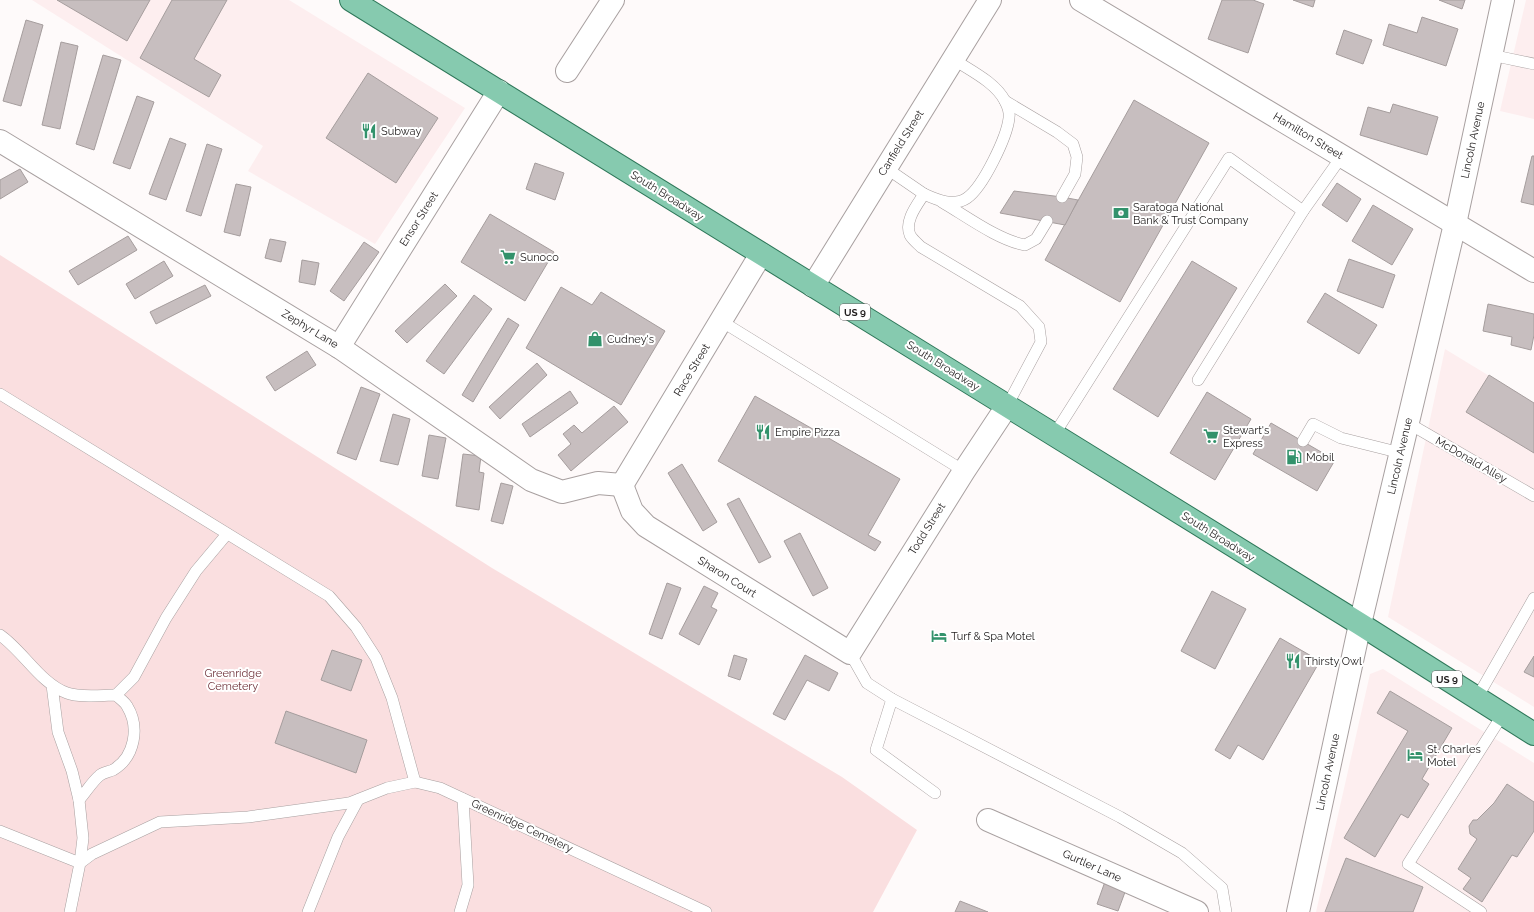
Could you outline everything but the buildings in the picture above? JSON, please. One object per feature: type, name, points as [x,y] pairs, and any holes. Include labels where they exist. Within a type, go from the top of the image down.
[{"type":"main road","name":"South Broadway","points":[[351,0],[1360,624],[1534,734]]},
{"type":"street","points":[[567,71],[613,0]]},
{"type":"street","name":"Canfield Street","points":[[813,286],[990,0]]},
{"type":"street","name":"Hamilton Street","points":[[1081,0],[1534,272]]},
{"type":"street","name":"Lincoln Avenue","points":[[1298,912],[1360,624],[1455,224],[1503,0]]},
{"type":"street","name":"Ensor Street","points":[[339,347],[499,91]]},
{"type":"street","name":"Zephyr Lane","points":[[0,141],[339,347],[531,480],[562,492],[598,483],[622,485]]},
{"type":"street","name":"Race Street","points":[[622,485],[761,254]]},
{"type":"street","name":"Todd Street","points":[[850,653],[964,471],[1007,406]]},
{"type":"street","name":"Sharon Court","points":[[622,485],[632,511],[646,526],[850,653]]},
{"type":"street","name":"Gurtler Lane","points":[[988,820],[1197,912]]},
{"type":"lane","points":[[1491,55],[1534,64]]},
{"type":"lane","points":[[940,201],[953,202],[967,198],[979,184],[1006,135],[1010,116],[1005,101],[994,87],[953,59]]},
{"type":"lane","points":[[1005,101],[1057,132],[1073,144],[1077,157],[1075,174],[1062,197]]},
{"type":"lane","points":[[1198,380],[1303,211],[1342,156]]},
{"type":"lane","points":[[1054,435],[1229,158],[1303,211]]},
{"type":"lane","points":[[886,168],[924,194],[940,201],[1014,243],[1025,245],[1036,239],[1047,221]]},
{"type":"lane","points":[[924,194],[914,210],[909,224],[910,235],[921,247],[1020,306],[1040,327],[1041,342],[1007,406]]},
{"type":"lane","points":[[721,321],[964,471]]},
{"type":"lane","points":[[0,394],[329,596],[356,627],[376,658],[392,698],[415,782]]},
{"type":"lane","points":[[1303,441],[1313,424],[1341,438],[1401,453]]},
{"type":"lane","name":"McDonald Alley","points":[[1408,424],[1534,496]]},
{"type":"lane","points":[[0,635],[12,643],[52,685],[68,693],[92,696],[116,695],[134,677],[166,618],[196,570],[227,534]]},
{"type":"lane","points":[[1477,698],[1534,598]]},
{"type":"lane","points":[[850,653],[868,683],[892,699],[1120,817],[1182,853],[1222,888],[1226,912]]},
{"type":"lane","points":[[52,685],[58,732],[72,771],[80,800],[83,838],[80,863],[70,912]]},
{"type":"lane","points":[[80,800],[100,775],[113,770],[124,760],[132,747],[135,733],[133,718],[127,706],[116,695]]},
{"type":"lane","points":[[892,699],[876,750],[935,793]]},
{"type":"lane","points":[[1482,912],[1408,864],[1503,714]]},
{"type":"lane","name":"Greenridge Cemetery","points":[[80,863],[92,854],[160,822],[248,817],[349,803],[387,788],[415,782],[440,788],[706,912]]},
{"type":"lane","points":[[460,912],[468,885],[463,799]]},
{"type":"lane","points":[[308,912],[338,837],[358,800]]},
{"type":"lane","points":[[0,831],[80,863]]},
{"type":"shaded area","points":[[32,0],[289,0],[465,108],[375,244],[248,171],[263,146]]},
{"type":"shaded area","points":[[1526,0],[1534,0],[1534,119],[1500,111]]},
{"type":"shaded area","points":[[1445,349],[1534,403],[1534,707],[1388,617]]},
{"type":"shaded area","points":[[1383,669],[1534,763],[1534,912],[1316,912],[1370,674]]},
{"type":"green space","name":"Greenridge Cemetery","points":[[0,255],[492,568],[842,777],[917,830],[873,912],[0,912]]},
{"type":"place","name":"Subway","points":[[369,131]]},
{"type":"place","name":"Saratoga National Bank & Trust Company","points":[[1121,213]]},
{"type":"place","name":"Sunoco","points":[[508,257]]},
{"type":"place","name":"Cudney's","points":[[595,339]]},
{"type":"place","name":"Empire Pizza","points":[[763,432]]},
{"type":"place","name":"Stewart's Express","points":[[1211,436]]},
{"type":"place","name":"Mobil","points":[[1294,457]]},
{"type":"place","name":"Turf & Spa Motel","points":[[939,636]]},
{"type":"place","name":"Thirsty Owl","points":[[1293,661]]},
{"type":"place","name":"St. Charles Motel","points":[[1415,755]]}]
